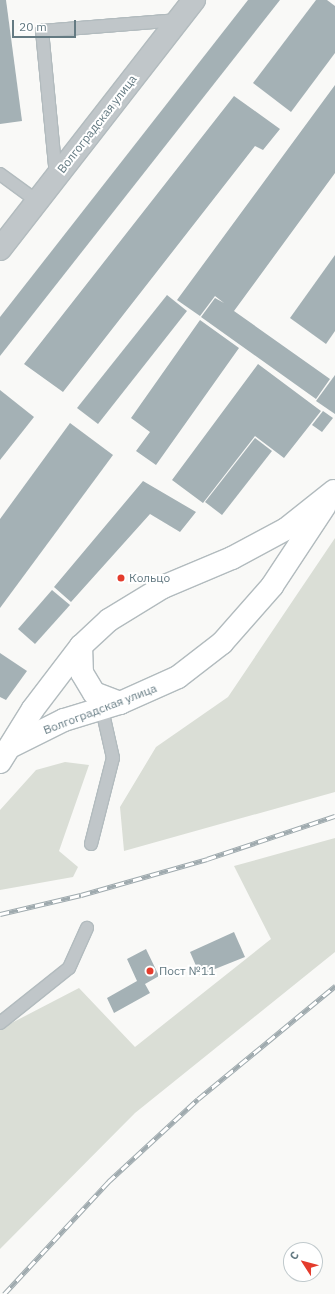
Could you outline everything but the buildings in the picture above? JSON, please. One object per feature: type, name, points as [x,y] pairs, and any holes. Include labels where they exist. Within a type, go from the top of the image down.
[{"type":"main road","points":[[3,750],[81,646],[109,620],[140,599],[163,587],[232,558],[286,529],[335,490]]},
{"type":"main road","name":"Волгоградская улица","points":[[3,750],[64,720],[111,706],[178,677],[222,643],[272,586],[335,490]]},
{"type":"main road","points":[[81,646],[82,673],[94,693],[111,706]]},
{"type":"street","name":"Волгоградская улица","points":[[3,242],[37,201],[194,0]]},
{"type":"lane","points":[[56,176],[42,31],[179,20]]},
{"type":"lane","points":[[0,174],[37,201]]},
{"type":"lane","points":[[91,844],[113,758],[111,706]]},
{"type":"lane","points":[[0,1023],[69,968],[87,928]]},
{"type":"shaded area","points":[[335,538],[335,792],[124,851],[120,807],[156,747],[228,697]]},
{"type":"shaded area","points":[[65,762],[89,765],[59,851],[78,867],[73,877],[0,890],[0,810],[36,770]]},
{"type":"shaded area","points":[[335,838],[335,952],[135,1113],[0,1249],[0,1029],[79,988],[135,1047],[271,939],[234,866]]},
{"type":"railway","points":[[0,914],[81,895],[207,859],[335,816]]},
{"type":"railway","points":[[4,1294],[108,1182],[198,1099],[335,986]]},
{"type":"place","name":"Кольцо","points":[[121,578]]},
{"type":"place","name":"Пост №11","points":[[150,971]]}]
